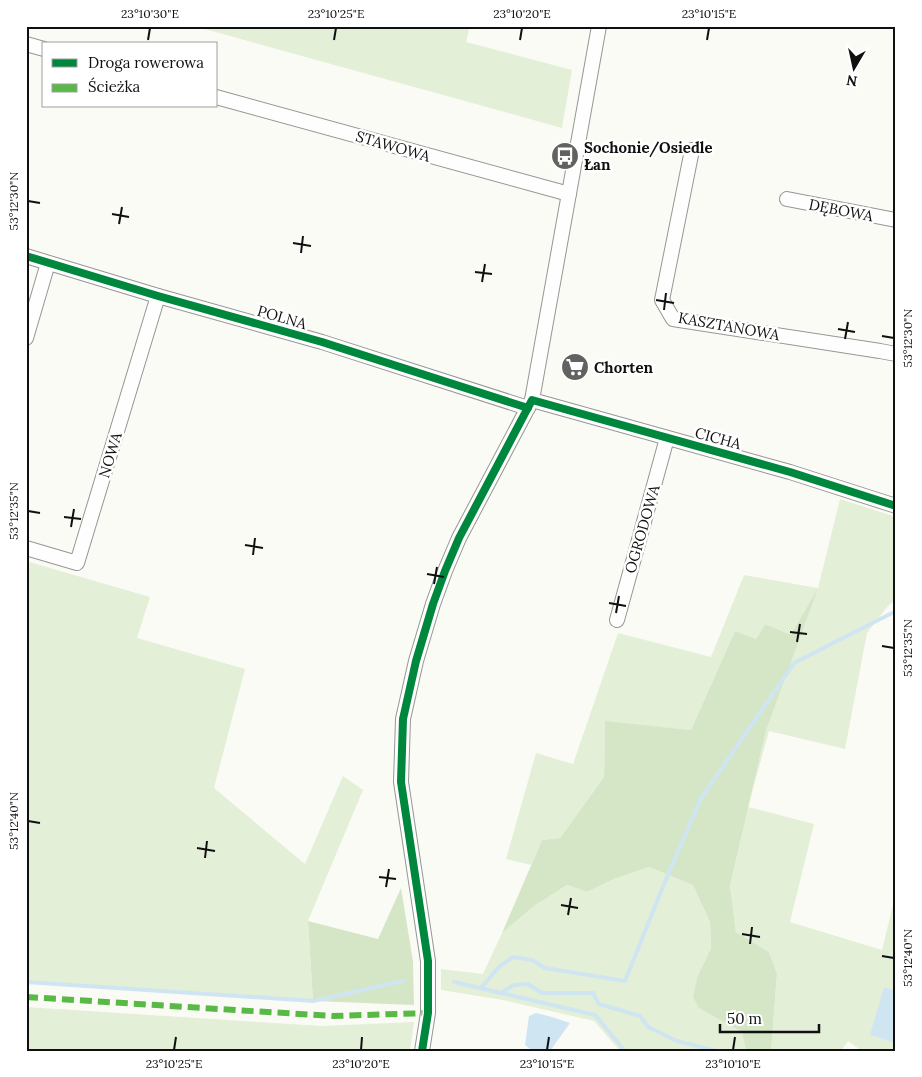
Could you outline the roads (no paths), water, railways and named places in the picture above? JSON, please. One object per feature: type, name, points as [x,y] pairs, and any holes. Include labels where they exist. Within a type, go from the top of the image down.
[{"type":"street","points":[[422,1051],[428,1013],[428,961],[401,782],[403,719],[416,661],[445,571],[459,538],[530,404],[599,26]]},
{"type":"street","points":[[26,44],[42,48]]},
{"type":"street","name":"STAWOWA","points":[[218,97],[569,194]]},
{"type":"street","name":"KASZTANOWA","points":[[692,150],[662,300],[673,319],[896,354]]},
{"type":"street","name":"DĘBOWA","points":[[787,199],[896,220]]},
{"type":"street","name":"POLNA","points":[[26,256],[530,404]]},
{"type":"street","points":[[26,338],[48,263]]},
{"type":"street","name":"NOWA","points":[[26,548],[77,563],[158,296]]},
{"type":"street","name":"CICHA","points":[[530,404],[668,438],[790,472],[896,506]]},
{"type":"street","name":"OGRODOWA","points":[[617,620],[668,438]]},
{"type":"water","points":[[884,987],[896,991],[896,1043],[870,1035]]},
{"type":"water","points":[[536,1013],[570,1023],[550,1051],[533,1051],[525,1045],[529,1016]]},
{"type":"waterway","points":[[481,988],[499,967],[513,957],[532,960],[545,968],[625,981],[700,800],[794,663],[896,611]]},
{"type":"waterway","points":[[26,982],[313,1001],[403,981]]},
{"type":"waterway","points":[[454,982],[595,1015],[625,1051]]},
{"type":"waterway","points":[[501,993],[514,985],[528,984],[542,993],[593,993],[599,1004],[640,1016],[648,1027],[677,1041],[716,1051]]},
{"type":"place","name":"Sochonie/Osiedle Łan","points":[[565,156]]},
{"type":"place","name":"Chorten","points":[[575,367]]}]
